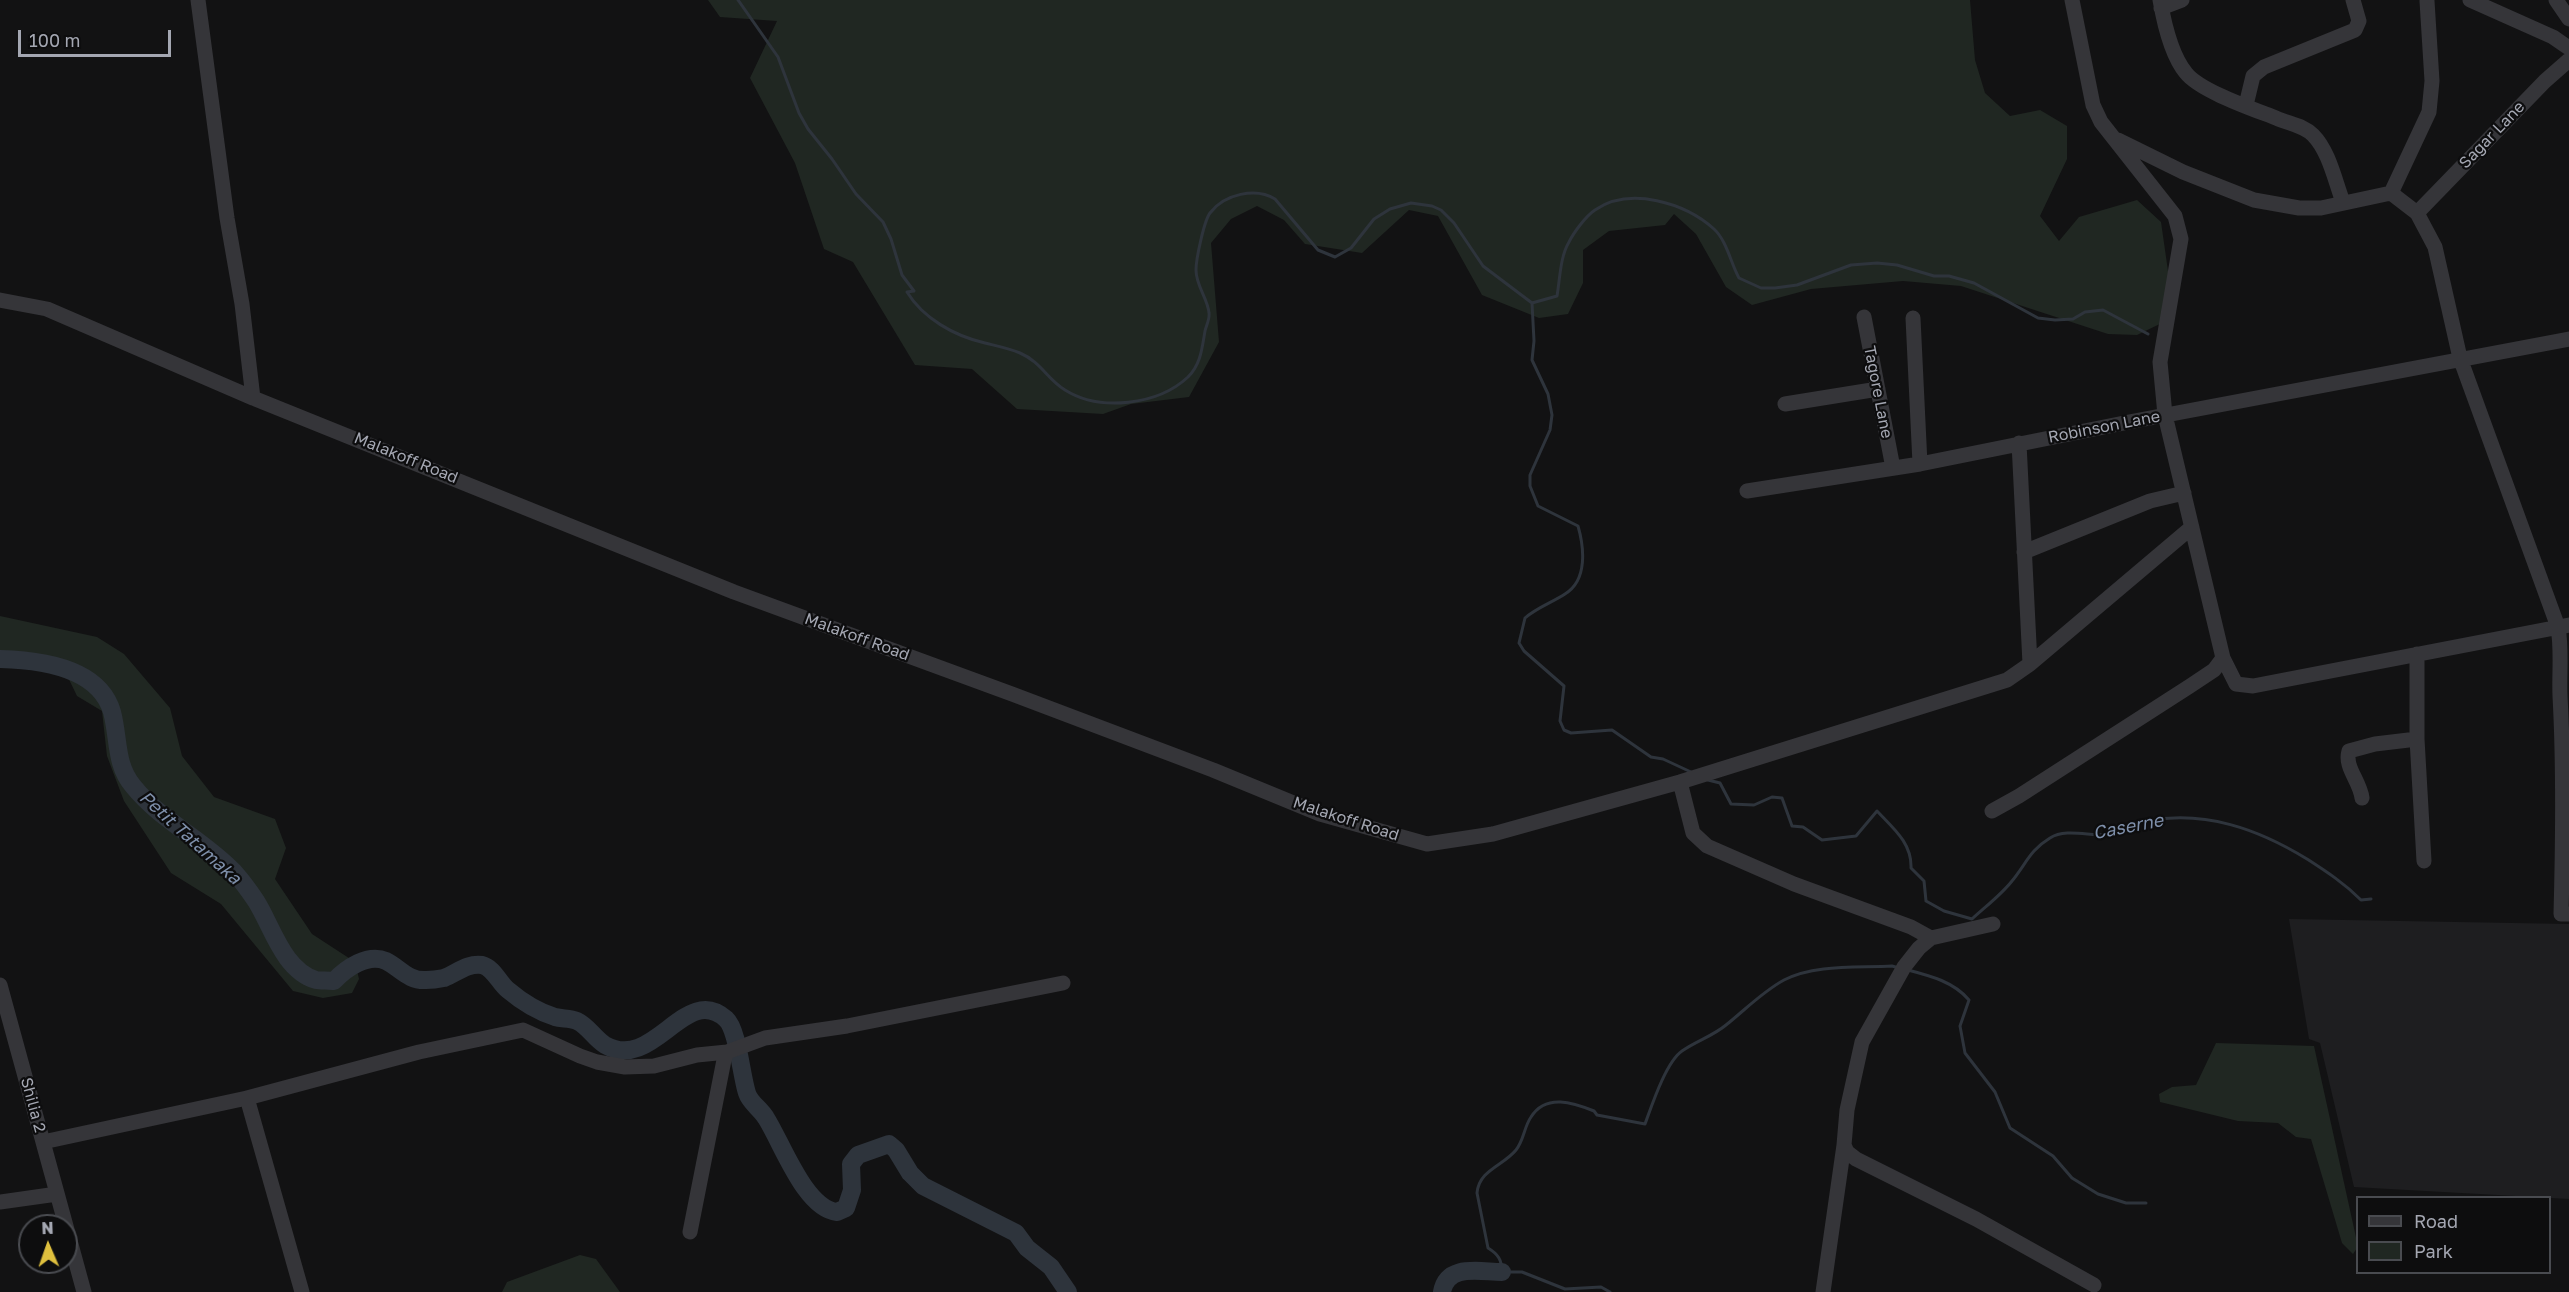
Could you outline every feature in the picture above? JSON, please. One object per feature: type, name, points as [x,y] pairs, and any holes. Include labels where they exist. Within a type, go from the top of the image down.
[{"type":"street","points":[[198,0],[227,218],[243,304],[254,398]]},
{"type":"street","points":[[2072,0],[2093,105],[2101,122],[2175,216],[2181,239],[2160,362],[2165,415],[2223,658],[2236,684],[2253,686],[2563,626]]},
{"type":"street","points":[[2182,0],[2160,4],[2178,63],[2187,75],[2200,86],[2279,120],[2303,127],[2314,135],[2323,148],[2343,202]]},
{"type":"street","points":[[2246,105],[2253,76],[2264,67],[2355,30],[2359,21],[2353,0]]},
{"type":"street","points":[[2391,193],[2429,112],[2432,81],[2424,0]]},
{"type":"street","points":[[2470,0],[2553,37],[2569,48]]},
{"type":"street","points":[[2556,0],[2569,19]]},
{"type":"street","points":[[2553,37],[2569,25]]},
{"type":"street","name":"Sagar Lane","points":[[2417,213],[2545,81],[2569,60]]},
{"type":"street","points":[[2113,137],[2175,169],[2254,200],[2299,208],[2321,208],[2391,193],[2417,213],[2435,247],[2460,358],[2563,626],[2560,688],[2567,782],[2565,914]]},
{"type":"street","name":"Malakoff Road","points":[[0,300],[47,309],[254,398],[734,592],[1214,770],[1320,814],[1427,844],[1493,834],[1684,780],[2007,680],[2030,664],[2192,527]]},
{"type":"street","name":"Tagore Lane","points":[[1864,317],[1893,468]]},
{"type":"street","points":[[1913,318],[1920,464]]},
{"type":"street","name":"Robinson Lane","points":[[1747,490],[1920,464],[2460,358],[2569,339]]},
{"type":"street","points":[[1785,404],[1878,389]]},
{"type":"street","points":[[2019,443],[2030,664]]},
{"type":"street","points":[[2024,552],[2150,501],[2184,493]]},
{"type":"street","points":[[2417,654],[2416,739],[2424,861]]},
{"type":"street","points":[[1992,811],[2190,686],[2214,670],[2223,658]]},
{"type":"street","points":[[2362,798],[2357,780],[2348,766],[2349,751],[2374,744],[2416,739]]},
{"type":"street","points":[[1684,780],[1693,833],[1707,846],[1794,884],[1911,927],[1931,939]]},
{"type":"street","points":[[1823,1292],[1847,1110],[1862,1042],[1908,962],[1931,939],[1993,924]]},
{"type":"street","points":[[44,1142],[247,1098],[419,1052],[523,1030],[597,1062],[625,1067],[654,1066],[697,1055],[727,1052],[765,1038],[847,1026],[1063,983]]},
{"type":"street","name":"Shilia 2","points":[[0,985],[63,1214]]},
{"type":"street","points":[[690,1232],[727,1052]]},
{"type":"street","points":[[247,1098],[302,1292]]},
{"type":"street","points":[[1844,1145],[1847,1152],[1856,1159],[1976,1219],[2094,1285]]},
{"type":"street","points":[[0,1202],[57,1194]]},
{"type":"street","name":"Shilia 2","points":[[78,1270],[84,1292]]},
{"type":"shaded area","points":[[2289,919],[2569,924],[2569,1199],[2551,1198],[2551,1196],[2354,1187],[2320,1043],[2309,1039]]},
{"type":"green space","points":[[708,0],[1970,0],[1975,60],[1985,93],[2010,116],[2040,110],[2067,126],[2067,159],[2040,216],[2059,241],[2079,217],[2137,200],[2161,222],[2170,285],[2166,321],[2137,335],[2108,334],[1961,286],[1903,281],[1811,289],[1752,305],[1726,287],[1696,234],[1674,214],[1665,225],[1609,231],[1583,250],[1583,283],[1568,314],[1539,318],[1482,295],[1438,216],[1409,210],[1362,253],[1305,244],[1284,220],[1257,206],[1231,219],[1211,243],[1219,342],[1189,397],[1131,404],[1103,414],[1017,409],[972,369],[915,365],[853,262],[824,249],[795,163],[750,78],[777,21],[720,17]]},
{"type":"green space","points":[[0,616],[97,637],[124,654],[170,708],[182,756],[214,797],[275,819],[286,848],[275,879],[312,934],[355,962],[359,979],[352,993],[323,998],[293,991],[221,904],[171,873],[124,801],[107,756],[102,711],[77,696],[64,669],[52,661],[0,661]]},
{"type":"green space","points":[[2216,1043],[2314,1046],[2356,1237],[2356,1250],[2353,1254],[2342,1243],[2311,1139],[2296,1137],[2278,1123],[2238,1121],[2160,1102],[2159,1094],[2172,1087],[2196,1085]]},
{"type":"green space","points":[[580,1255],[596,1259],[620,1292],[502,1292],[507,1282]]},
{"type":"waterway","points":[[738,0],[778,57],[799,113],[808,129],[856,194],[883,222],[902,275],[914,291],[907,292],[922,310],[940,325],[962,336],[1020,353],[1033,361],[1065,390],[1095,401],[1128,402],[1161,394],[1188,377],[1196,367],[1209,315],[1196,270],[1205,224],[1210,213],[1223,201],[1250,193],[1259,193],[1275,199],[1318,250],[1335,257],[1351,248],[1374,219],[1390,209],[1411,203],[1432,206],[1441,210],[1454,223],[1483,266],[1532,303],[1557,296],[1566,248],[1588,216],[1609,203],[1624,199],[1640,199],[1673,205],[1702,220],[1714,229],[1722,240],[1739,278],[1761,288],[1797,285],[1851,265],[1877,263],[1897,265],[1934,276],[1949,276],[1974,283],[2038,318],[2073,319],[2085,312],[2103,310],[2148,334]]},
{"type":"waterway","name":"Caserne","points":[[1532,303],[1534,341],[1532,360],[1548,394],[1552,415],[1550,430],[1530,475],[1530,486],[1538,506],[1578,526],[1583,553],[1578,580],[1565,594],[1525,618],[1519,643],[1524,651],[1564,686],[1560,721],[1564,730],[1571,733],[1612,730],[1651,757],[1663,759],[1691,772]]},
{"type":"waterway","name":"Petit Tatamaka","points":[[0,659],[49,664],[66,669],[94,685],[105,697],[112,712],[120,760],[127,778],[156,810],[210,850],[234,872],[256,901],[287,957],[305,975],[316,980],[334,981],[351,967],[372,959],[386,961],[409,976],[420,980],[444,978],[467,967],[482,965],[490,969],[508,990],[530,1006],[555,1017],[577,1021],[605,1045],[623,1050],[639,1048],[697,1011],[711,1011],[726,1019],[734,1033],[748,1097],[766,1118],[805,1188],[825,1208],[837,1212],[846,1208],[852,1190],[851,1164],[858,1155],[889,1144],[896,1150],[910,1173],[923,1186],[1016,1233],[1027,1248],[1051,1267],[1068,1292]]},
{"type":"waterway","name":"Caserne","points":[[1708,780],[1720,783],[1731,804],[1754,805],[1772,797],[1782,798],[1792,826],[1803,827],[1822,840],[1856,836],[1877,811],[1905,843],[1911,868],[1924,881],[1926,901],[1944,911],[1972,919],[2003,891],[2033,852],[2050,838],[2064,833],[2113,834],[2143,822],[2169,818],[2210,820],[2250,831],[2307,859],[2342,883],[2361,900],[2371,899]]},
{"type":"waterway","points":[[1610,1292],[1601,1287],[1565,1289],[1522,1272],[1502,1272],[1499,1258],[1488,1248],[1477,1193],[1479,1185],[1487,1174],[1516,1150],[1531,1117],[1537,1110],[1552,1102],[1569,1103],[1594,1111],[1597,1115],[1645,1124],[1660,1085],[1676,1057],[1687,1047],[1721,1029],[1784,980],[1809,971],[1823,969],[1892,966],[1899,968]]},
{"type":"waterway","points":[[1908,970],[1949,984],[1969,1000],[1960,1026],[1965,1053],[1995,1092],[2010,1128],[2053,1156],[2072,1178],[2098,1194],[2126,1203],[2146,1203]]},
{"type":"waterway","points":[[1442,1292],[1445,1283],[1457,1273],[1502,1272]]}]
